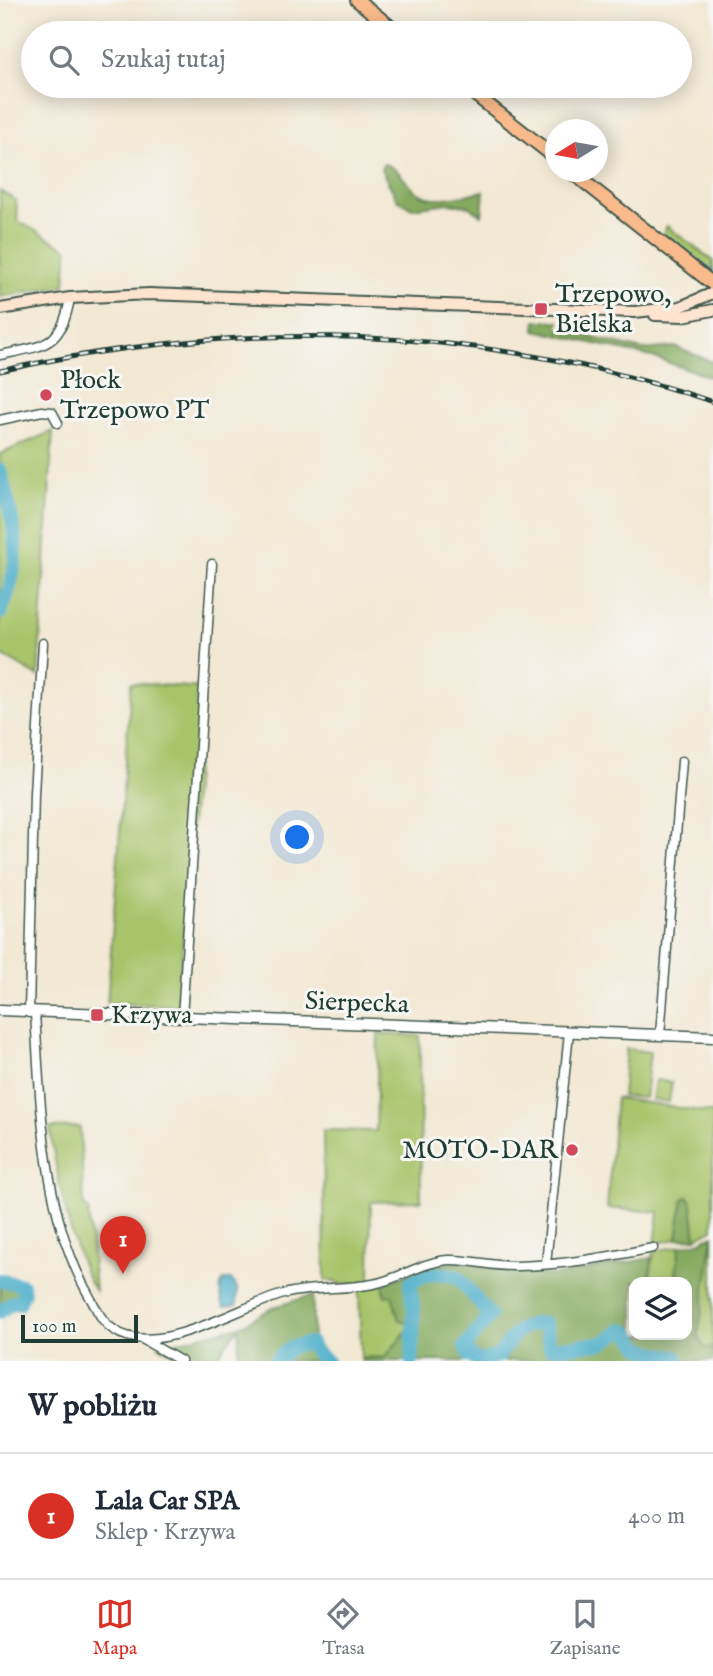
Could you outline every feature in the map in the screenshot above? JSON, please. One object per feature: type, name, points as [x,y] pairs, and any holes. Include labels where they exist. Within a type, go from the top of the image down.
[{"type":"main road","points":[[357,0],[383,21]]},
{"type":"main road","points":[[479,98],[545,150]]},
{"type":"main road","points":[[585,182],[713,284]]},
{"type":"main road","points":[[698,299],[702,284],[699,272]]},
{"type":"main road","points":[[635,312],[680,307],[713,293]]},
{"type":"main road","points":[[0,309],[70,298],[149,294],[683,316],[713,310]]},
{"type":"street","points":[[0,355],[55,340],[65,324],[70,298]]},
{"type":"street","points":[[0,420],[42,411],[52,412],[58,423]]},
{"type":"street","points":[[183,1017],[212,564]]},
{"type":"street","points":[[43,643],[33,806],[32,1013],[42,1130],[68,1248],[81,1282],[103,1321],[117,1332],[142,1339],[181,1361]]},
{"type":"street","points":[[660,1035],[682,761]]},
{"type":"street","name":"Sierpecka","points":[[0,1010],[713,1037]]},
{"type":"street","points":[[546,1264],[569,1032]]},
{"type":"street","points":[[142,1339],[202,1328],[280,1295],[328,1286],[372,1284],[435,1262],[468,1261],[494,1266],[546,1264],[600,1259],[653,1248]]},
{"type":"green space","points":[[383,164],[395,169],[417,192],[429,197],[453,197],[484,191],[482,215],[468,206],[449,203],[412,208],[397,199],[381,169]]},
{"type":"green space","points":[[0,191],[16,200],[18,221],[68,249],[65,285],[0,297]]},
{"type":"green space","points":[[667,226],[713,261],[713,276],[662,236]]},
{"type":"green space","points":[[536,321],[559,321],[558,329],[642,350],[675,347],[713,362],[713,378],[652,357],[535,330]]},
{"type":"green space","points":[[53,431],[38,676],[0,654],[0,454]]},
{"type":"green space","points":[[131,683],[201,688],[178,1006],[107,1003]]},
{"type":"green space","points":[[378,1034],[420,1036],[421,1201],[371,1202],[370,1283],[343,1284],[325,1280],[323,1130],[376,1131]]},
{"type":"green space","points":[[626,1049],[650,1052],[645,1098],[622,1096]]},
{"type":"green space","points":[[655,1080],[672,1082],[669,1102],[652,1100]]},
{"type":"green space","points":[[616,1098],[713,1113],[713,1229],[696,1238],[692,1204],[683,1200],[677,1239],[655,1244],[659,1212],[607,1208]]},
{"type":"green space","points":[[80,1127],[84,1207],[88,1208],[95,1291],[72,1236],[50,1128]]},
{"type":"green space","points":[[688,1197],[692,1204],[696,1238],[677,1239],[683,1199]]},
{"type":"green space","points":[[713,1235],[698,1335],[704,1348],[713,1347],[713,1361],[679,1361],[679,1356],[641,1345],[638,1340],[692,1340],[692,1277],[676,1277],[680,1246],[699,1242]]},
{"type":"green space","points":[[713,1236],[713,1347],[704,1349],[698,1335]]},
{"type":"green space","points":[[680,1246],[676,1277],[650,1277],[654,1251]]},
{"type":"green space","points":[[652,1258],[650,1277],[629,1277],[629,1330],[622,1329],[604,1342],[564,1348],[551,1345],[550,1332],[544,1321],[536,1322],[516,1331],[499,1355],[480,1359],[471,1355],[468,1343],[492,1315],[459,1274],[432,1272],[407,1283],[411,1302],[410,1322],[399,1320],[392,1295],[385,1296],[383,1284],[433,1264],[460,1262],[553,1276]]},
{"type":"green space","points":[[421,1277],[458,1279],[489,1316],[469,1334],[463,1346],[468,1356],[475,1361],[413,1361],[417,1344],[413,1285]]},
{"type":"green space","points":[[0,1282],[19,1286],[23,1298],[11,1301],[0,1310]]},
{"type":"green space","points":[[383,1284],[392,1295],[399,1320],[410,1322],[411,1326],[385,1357],[361,1358],[359,1288]]},
{"type":"green space","points":[[313,1295],[313,1341],[290,1346],[272,1361],[238,1361],[239,1327],[214,1361],[191,1361],[159,1346],[240,1326],[274,1307]]},
{"type":"green space","points":[[542,1325],[547,1333],[549,1348],[554,1350],[604,1346],[623,1331],[629,1340],[645,1352],[676,1360],[489,1361],[502,1354],[515,1336],[530,1327]]},
{"type":"green space","points":[[411,1326],[413,1344],[409,1361],[361,1361],[361,1358],[385,1357]]},
{"type":"green space","points":[[310,1345],[313,1354],[323,1361],[278,1361],[292,1348]]},
{"type":"water","points":[[224,1280],[231,1280],[238,1290],[237,1305],[224,1307],[221,1289]]},
{"type":"waterway","points":[[668,237],[713,272]]},
{"type":"waterway","points":[[0,470],[15,541],[13,575],[0,613]]},
{"type":"waterway","points":[[412,1361],[414,1311],[410,1284],[421,1277],[438,1274],[458,1277],[490,1316],[465,1346],[470,1356],[479,1361]]},
{"type":"waterway","points":[[0,1280],[22,1285],[24,1292],[19,1304],[13,1302],[0,1312]]},
{"type":"waterway","points":[[480,1361],[499,1356],[518,1332],[536,1324],[545,1324],[550,1347],[553,1348],[603,1343],[623,1329],[642,1348],[676,1357],[677,1361]]},
{"type":"waterway","points":[[275,1361],[291,1347],[311,1343],[314,1351],[327,1361]]},
{"type":"railway","points":[[0,371],[89,354],[179,343],[269,337],[359,337],[448,344],[537,357],[626,376],[713,402]]},
{"type":"place","name":"Trzepowo, Bielska","points":[[541,309]]},
{"type":"place","name":"Płock Trzepowo PT","points":[[46,395]]},
{"type":"place","name":"Krzywa","points":[[97,1015]]},
{"type":"place","name":"MOTO-DAR","points":[[572,1150]]},
{"type":"place","name":"Lala Car SPA","points":[[123,1274]]}]
